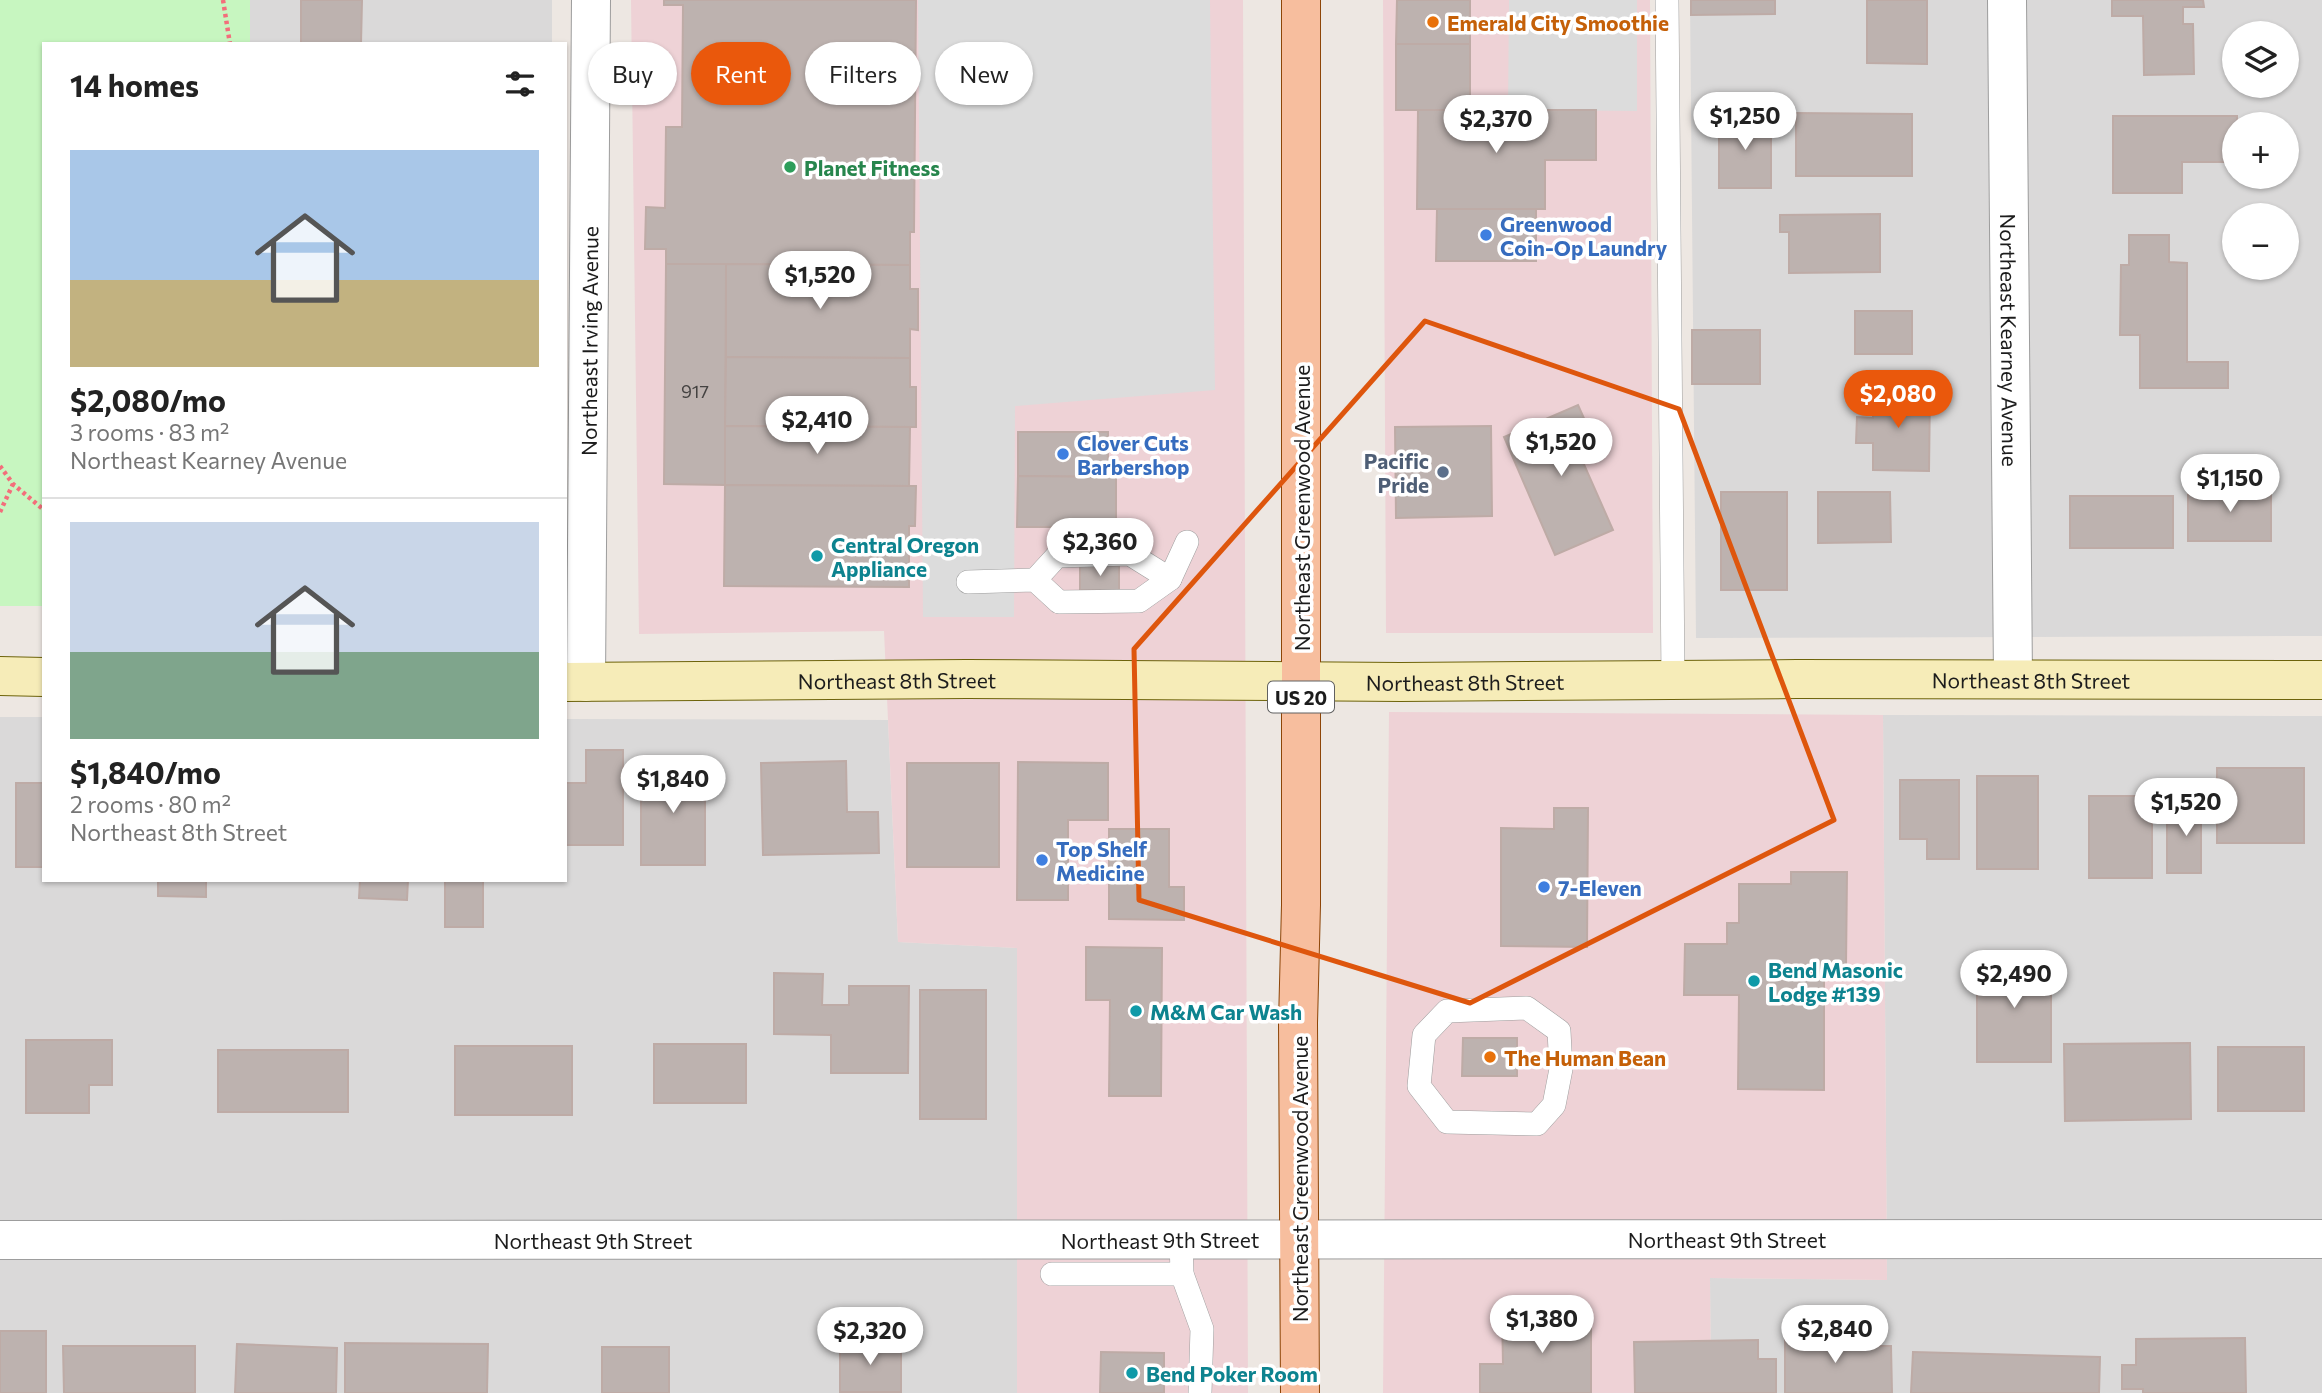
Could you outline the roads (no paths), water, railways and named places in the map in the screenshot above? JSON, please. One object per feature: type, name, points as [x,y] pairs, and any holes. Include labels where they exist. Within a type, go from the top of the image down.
[{"type":"main road","name":"Northeast Greenwood Avenue","points":[[1300,1393],[1298,1023],[1301,0]]},
{"type":"main road","points":[[0,676],[42,677]]},
{"type":"main road","name":"Northeast 8th Street","points":[[575,682],[967,679],[1301,682],[1673,679],[2322,680]]},
{"type":"street","name":"Northeast Irving Avenue","points":[[575,682],[591,0]]},
{"type":"street","name":"Northeast Kearney Avenue","points":[[2007,0],[2013,679]]},
{"type":"street","name":"Northeast 9th Street","points":[[0,1240],[1182,1257],[1300,1238],[2322,1239]]},
{"type":"lane","points":[[1667,0],[1673,679]]},
{"type":"lane","points":[[968,582],[1035,580],[1059,602],[1139,601],[1170,579],[1186,542]]},
{"type":"lane","points":[[1035,580],[1057,556],[1130,554],[1170,579]]},
{"type":"lane","points":[[1527,1008],[1559,1031],[1561,1069],[1555,1105],[1537,1124],[1447,1122],[1419,1086],[1424,1035],[1447,1011],[1527,1008]]},
{"type":"lane","points":[[1052,1274],[1182,1257],[1202,1329],[1200,1393]]},
{"type":"place","name":"Emerald City Smoothie","points":[[1433,22]]},
{"type":"place","name":"Planet Fitness","points":[[790,167]]},
{"type":"place","name":"Greenwood Coin-Op Laundry","points":[[1486,235]]},
{"type":"place","name":"Clover Cuts Barbershop","points":[[1063,454]]},
{"type":"place","name":"Pacific Pride","points":[[1443,472]]},
{"type":"place","name":"Central Oregon Appliance","points":[[817,556]]},
{"type":"place","name":"Top Shelf Medicine","points":[[1042,860]]},
{"type":"place","name":"7-Eleven","points":[[1544,887]]},
{"type":"place","name":"Bend Masonic Lodge #139","points":[[1754,981]]},
{"type":"place","name":"M&M Car Wash","points":[[1136,1011]]},
{"type":"place","name":"The Human Bean","points":[[1490,1057]]},
{"type":"place","name":"Bend Poker Room","points":[[1132,1373]]}]
